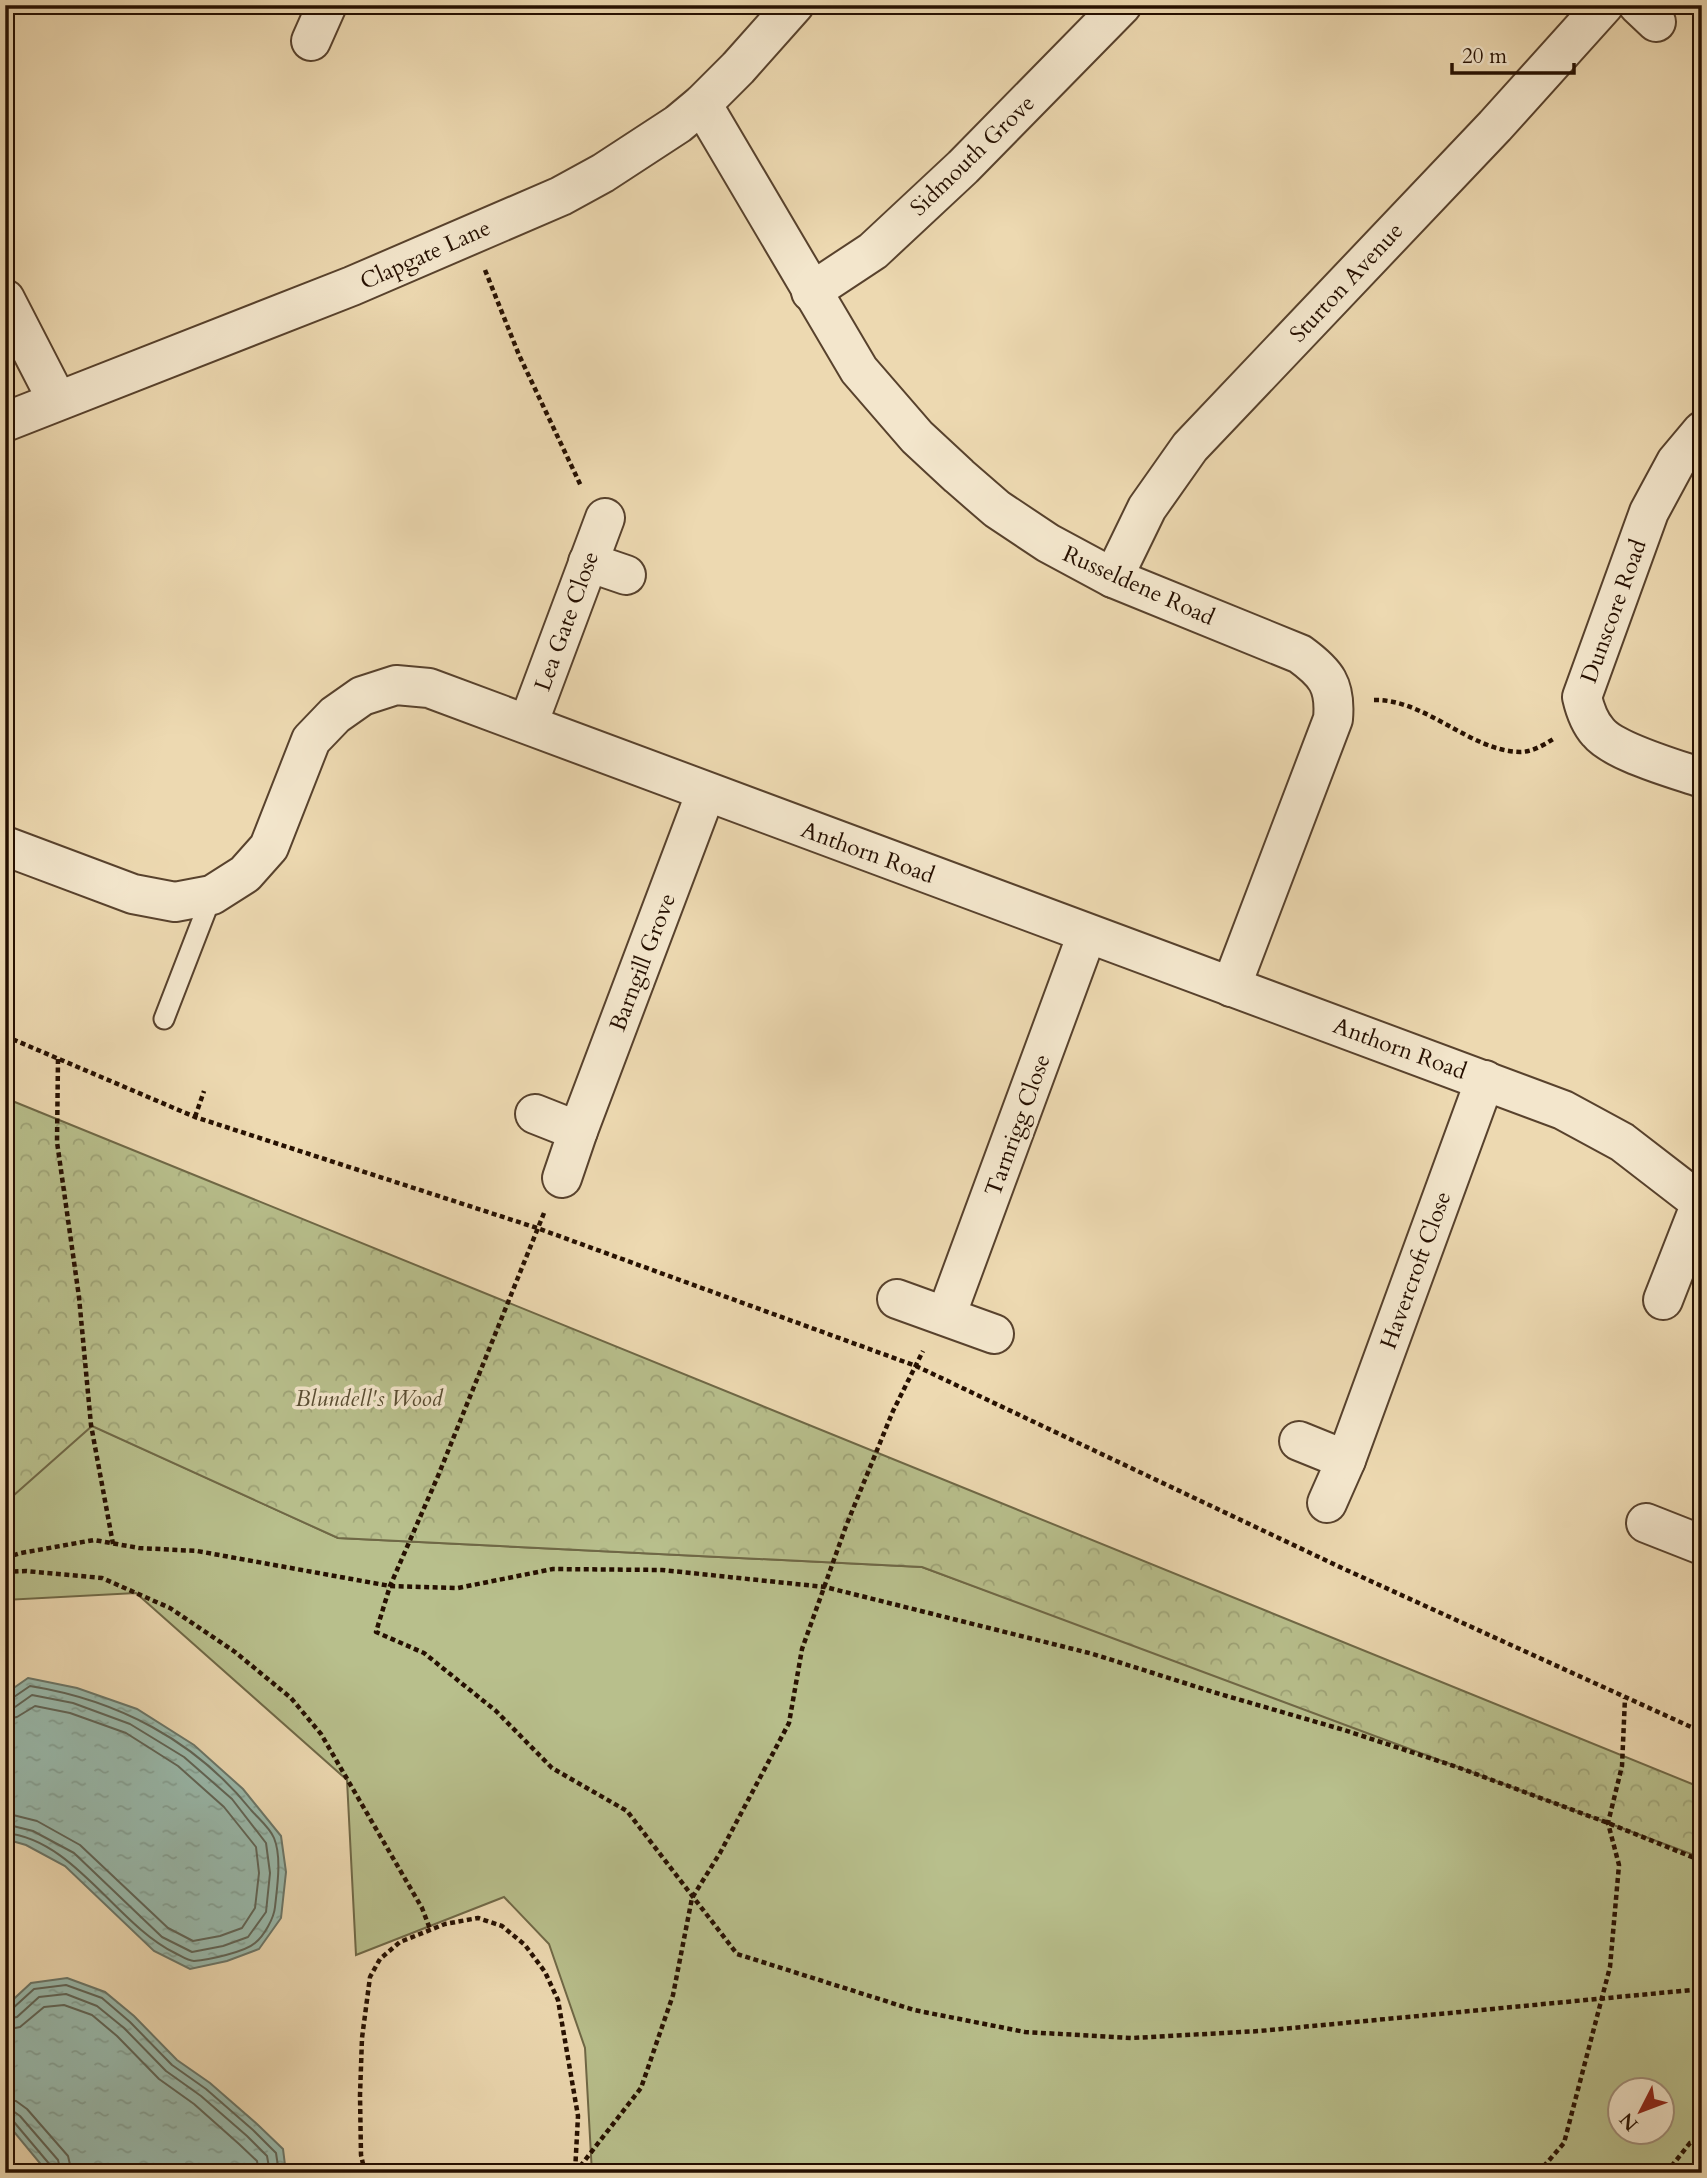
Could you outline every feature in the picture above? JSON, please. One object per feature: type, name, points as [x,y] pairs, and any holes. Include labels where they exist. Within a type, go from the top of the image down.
[{"type":"street","points":[[311,41],[327,5]]},
{"type":"street","name":"Clapgate Lane","points":[[5,422],[352,286],[561,196],[603,173],[678,124],[738,68],[794,5]]},
{"type":"street","name":"Sidmouth Grove","points":[[811,292],[873,251],[963,167],[1122,5]]},
{"type":"street","name":"Sturton Avenue","points":[[1114,578],[1147,508],[1190,447],[1485,136],[1604,5]]},
{"type":"street","name":"Russeldene Road","points":[[702,104],[859,370],[917,437],[998,509],[1048,543],[1114,578],[1300,654],[1317,666],[1329,681],[1335,700]]},
{"type":"street","points":[[5,299],[57,400]]},
{"type":"street","name":"Dunscore Road","points":[[1702,431],[1676,462],[1649,513],[1582,697],[1587,716],[1598,733],[1614,745],[1702,778]]},
{"type":"street","points":[[598,536],[626,575]]},
{"type":"street","name":"Lea Gate Close","points":[[528,724],[598,536]]},
{"type":"street","name":"Anthorn Road","points":[[5,846],[133,894],[175,902],[212,895],[245,874],[269,847],[311,740],[335,715],[362,696],[396,685],[429,688],[1563,1110],[1622,1142],[1701,1203],[1663,1300]]},
{"type":"street","points":[[1231,987],[1333,719],[1335,700]]},
{"type":"street","name":"Barngill Grove","points":[[562,1178],[706,792]]},
{"type":"street","name":"Tarnrigg Close","points":[[946,1316],[1087,934]]},
{"type":"street","name":"Havercroft Close","points":[[1327,1503],[1346,1460],[1485,1080]]},
{"type":"street","points":[[535,1114],[578,1131]]},
{"type":"street","points":[[897,1299],[994,1334]]},
{"type":"street","points":[[1299,1441],[1346,1460]]},
{"type":"street","points":[[1646,1522],[1702,1545]]},
{"type":"lane","points":[[164,1019],[212,895]]},
{"type":"path","points":[[471,234],[519,355],[598,536]]},
{"type":"path","points":[[1335,700],[1379,700],[1419,710],[1492,746],[1521,752],[1542,746],[1587,716]]},
{"type":"path","points":[[5,1036],[195,1117],[537,1228],[916,1366],[1342,1569],[1702,1732]]},
{"type":"path","points":[[58,1059],[57,1142],[79,1297],[92,1425],[113,1544]]},
{"type":"path","points":[[195,1117],[204,1091]]},
{"type":"path","points":[[537,1228],[484,1367],[390,1586],[376,1632],[424,1653],[496,1712],[552,1768],[627,1811],[737,1954],[914,2010],[1025,2032],[1132,2038],[1260,2031],[1702,1989]]},
{"type":"path","points":[[575,2173],[641,2088],[673,1995],[692,1898],[720,1853],[789,1723],[802,1649],[846,1526],[893,1411],[916,1366]]},
{"type":"path","points":[[5,1558],[94,1540],[139,1548],[197,1551],[390,1586],[458,1588],[552,1569],[566,1569],[662,1570],[825,1587],[1093,1654],[1344,1730],[1458,1767],[1702,1861]]},
{"type":"path","points":[[5,1572],[26,1571],[102,1578],[170,1608],[234,1652],[291,1698],[321,1734],[422,1908],[430,1929]]},
{"type":"path","points":[[1538,2173],[1564,2144],[1610,1967],[1619,1865],[1608,1823],[1622,1766],[1625,1698]]},
{"type":"path","points":[[365,2173],[361,2155],[360,2095],[362,2038],[370,1977],[380,1959],[400,1942],[430,1929],[478,1919],[502,1926],[525,1945],[545,1972],[558,2000],[578,2116],[575,2173]]},
{"type":"path","points":[[1666,2173],[1690,2143],[1702,2140]]},
{"type":"green space","name":"Blundell's Wood","points":[[5,1098],[1702,1788],[1702,1858],[922,1567],[338,1538],[92,1426],[5,1503]]},
{"type":"green space","points":[[91,1425],[338,1538],[922,1567],[1702,1853],[1702,2173],[592,2173],[585,2048],[549,1944],[504,1897],[356,1955],[347,1780],[136,1593],[5,1600],[5,1499]]},
{"type":"water","points":[[28,1678],[77,1688],[137,1709],[194,1745],[243,1789],[281,1836],[286,1872],[281,1918],[259,1949],[227,1961],[190,1969],[154,1951],[65,1866],[26,1845],[5,1839],[5,1694]]},
{"type":"water","points":[[67,1978],[105,1992],[134,2016],[177,2060],[210,2083],[257,2124],[283,2149],[286,2173],[48,2173],[5,2121],[5,2007],[31,1983]]}]
